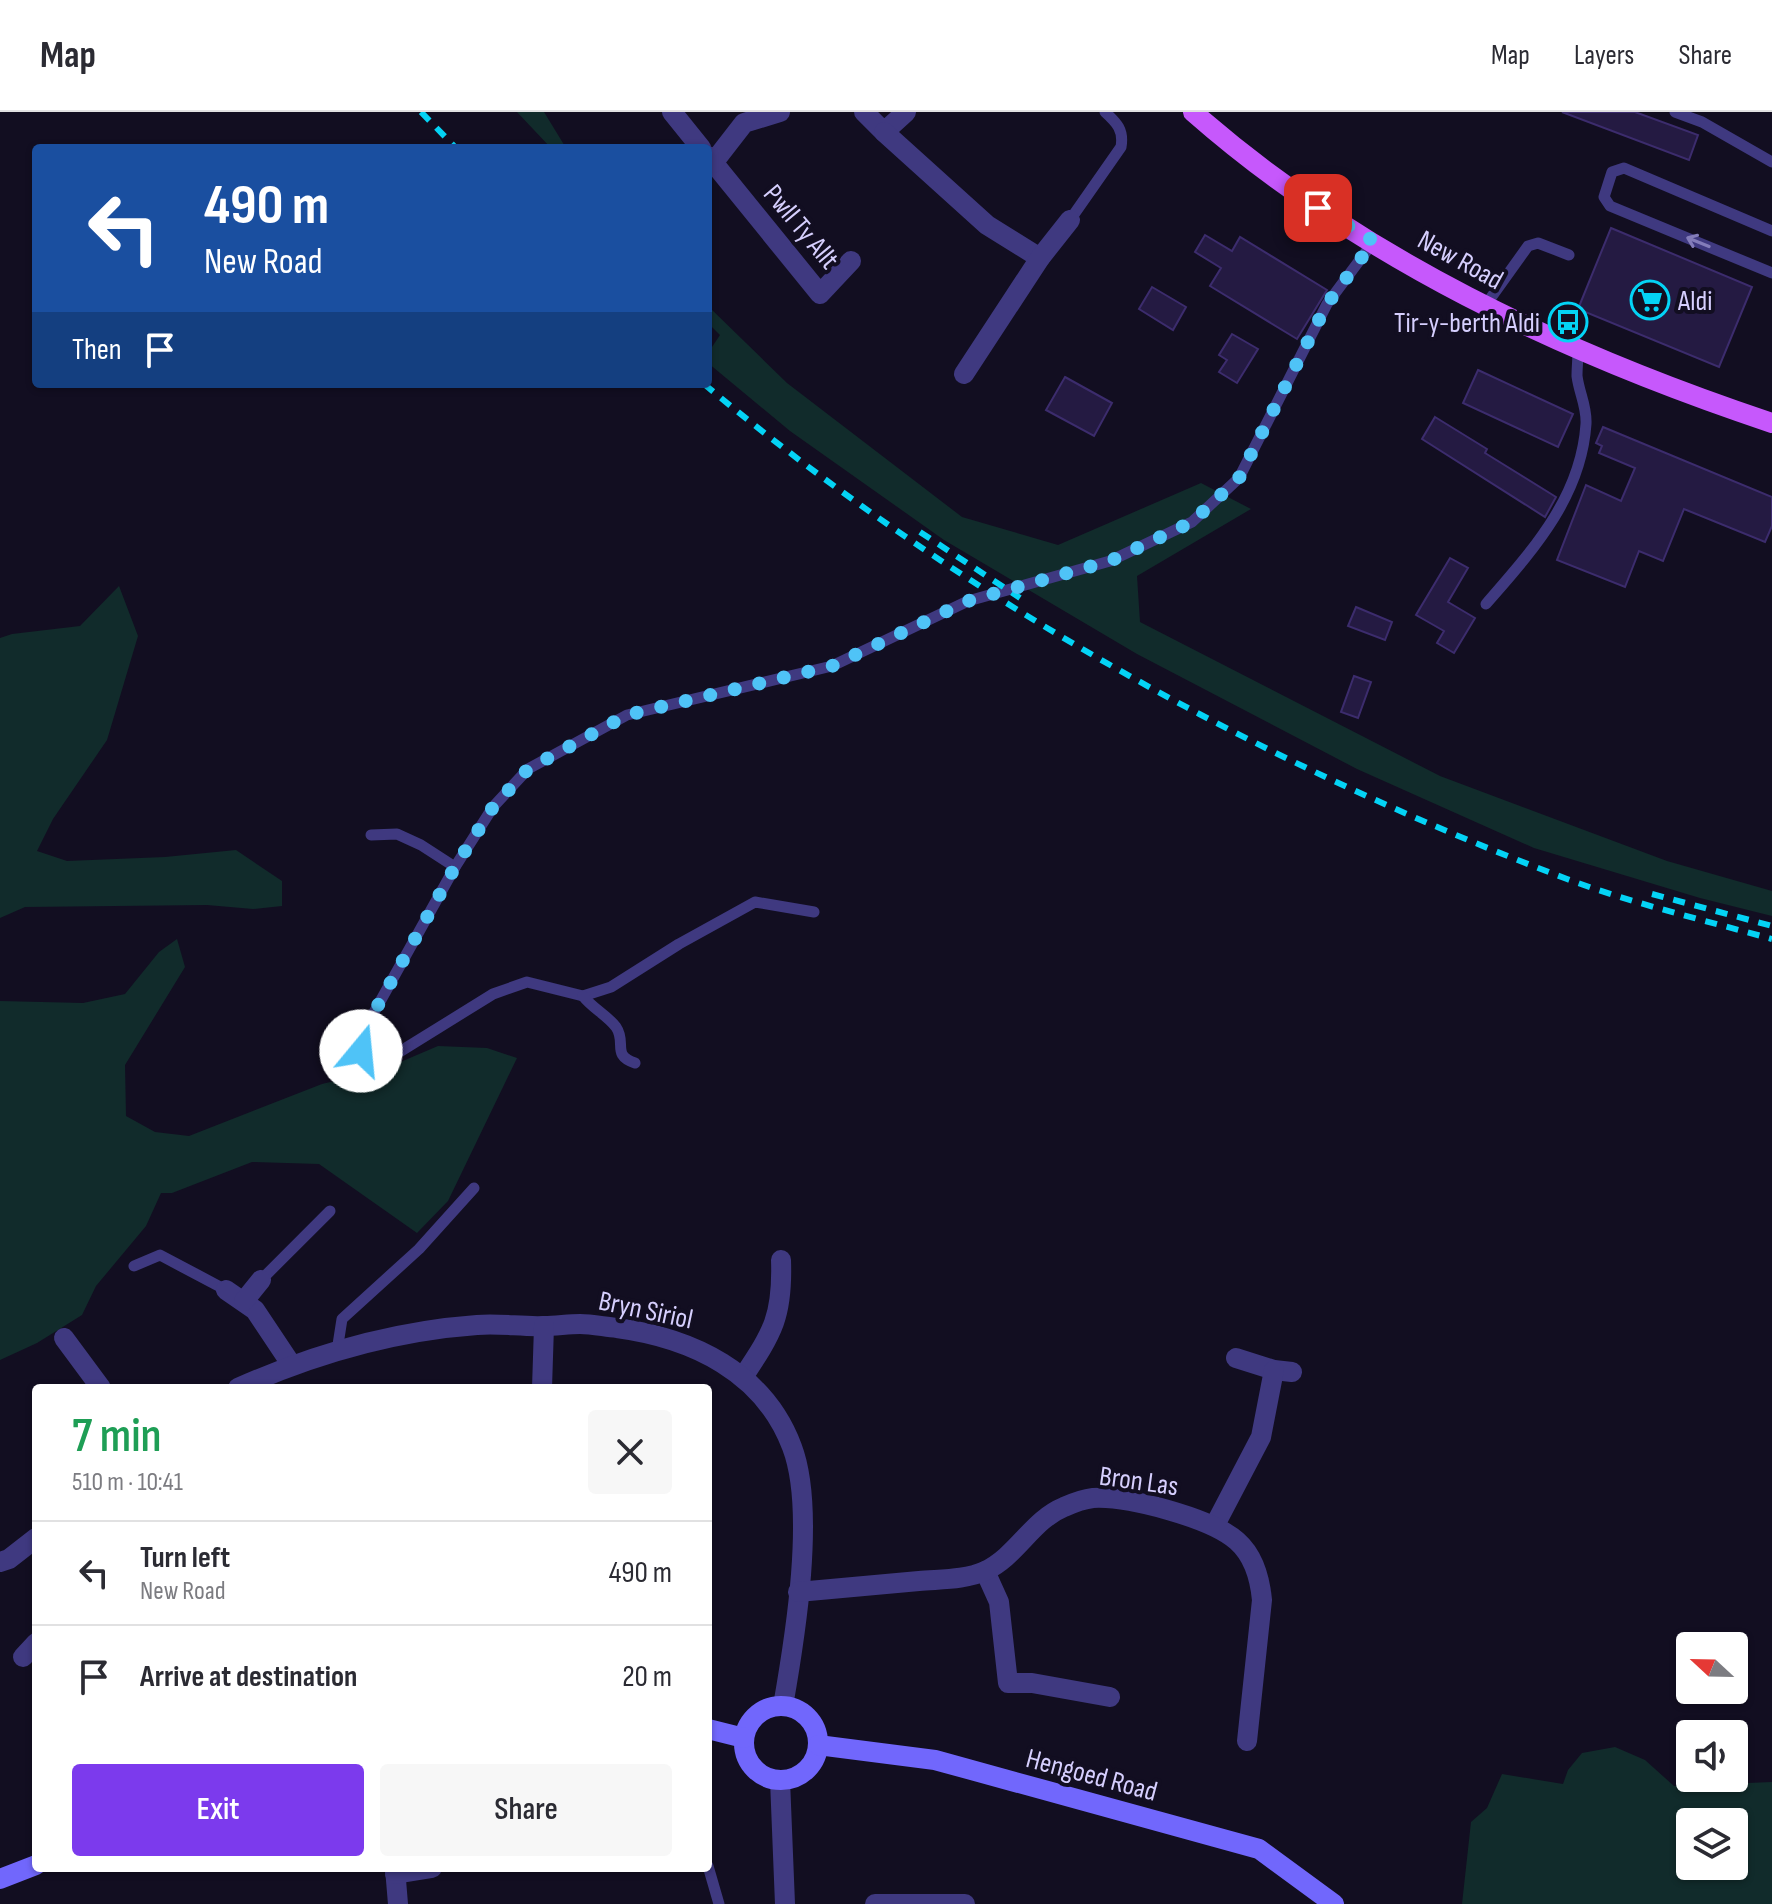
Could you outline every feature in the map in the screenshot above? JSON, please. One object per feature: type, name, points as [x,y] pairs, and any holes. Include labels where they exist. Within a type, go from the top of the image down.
[{"type":"main road","name":"New Road","points":[[1193,112],[1318,208],[1485,306],[1578,351],[1678,392],[1772,423]]},
{"type":"street","name":"Pwll Ty Allt","points":[[672,112],[698,144]]},
{"type":"street","points":[[712,152],[744,123],[780,112]]},
{"type":"street","points":[[864,112],[987,225],[1040,258]]},
{"type":"street","points":[[884,132],[906,112]]},
{"type":"street","name":"Pwll Ty Allt","points":[[712,161],[820,294],[851,261]]},
{"type":"street","points":[[964,374],[1040,258],[1070,220]]},
{"type":"street","points":[[743,1377],[770,1337],[778,1315],[782,1295],[781,1260]]},
{"type":"street","points":[[244,1301],[261,1280]]},
{"type":"street","points":[[226,1290],[255,1310],[291,1364]]},
{"type":"street","name":"Bryn Siriol","points":[[247,1384],[291,1364],[390,1337],[479,1325],[583,1324],[651,1334],[703,1351],[743,1377],[770,1405],[793,1448],[802,1487],[803,1531],[794,1647],[783,1706]]},
{"type":"street","points":[[542,1384],[544,1326]]},
{"type":"street","points":[[64,1338],[98,1384]]},
{"type":"street","points":[[1215,1525],[1261,1437],[1283,1371],[1236,1358]]},
{"type":"street","name":"Bron Las","points":[[798,1592],[955,1578],[985,1571],[1015,1550],[1043,1519],[1062,1507],[1091,1498],[1186,1514],[1215,1525],[1238,1542],[1260,1580],[1262,1600],[1247,1741]]},
{"type":"street","points":[[0,1562],[32,1548]]},
{"type":"street","points":[[985,1571],[999,1602],[1008,1683],[1032,1683],[1110,1697]]},
{"type":"street","points":[[783,1706],[805,1714],[812,1723],[818,1745],[810,1766],[791,1778],[780,1780],[768,1778],[749,1762],[744,1750],[744,1738],[753,1718],[761,1711],[783,1706]]},
{"type":"street","points":[[712,1730],[744,1738]]},
{"type":"street","name":"Hengoed Road","points":[[818,1745],[935,1760],[1259,1849],[1334,1904]]},
{"type":"street","points":[[780,1780],[785,1904]]},
{"type":"street","points":[[0,1879],[32,1867]]},
{"type":"street","points":[[395,1872],[398,1904]]},
{"type":"street","points":[[875,1904],[965,1904]]},
{"type":"lane","points":[[1070,220],[1121,147],[1123,137],[1119,124],[1105,112]]},
{"type":"lane","points":[[1675,112],[1702,122],[1772,162]]},
{"type":"lane","points":[[1771,271],[1610,206],[1604,197],[1612,172],[1624,168],[1772,231]]},
{"type":"lane","points":[[635,1063],[624,1060],[620,1034],[615,1026],[583,996],[527,982],[493,994],[401,1051],[382,1058],[361,1051],[362,1034],[455,867],[493,807],[528,769],[627,715],[832,666],[968,601],[1110,561],[1192,522],[1239,478],[1327,304],[1374,241]]},
{"type":"lane","points":[[1485,306],[1528,246],[1538,243],[1569,255]]},
{"type":"lane","points":[[1486,604],[1538,543],[1575,479],[1586,422],[1577,374],[1578,351]]},
{"type":"lane","points":[[371,835],[397,834],[455,867]]},
{"type":"lane","points":[[583,996],[611,987],[679,944],[755,902],[814,912]]},
{"type":"lane","points":[[337,1351],[342,1319],[419,1249],[474,1188]]},
{"type":"lane","points":[[261,1280],[330,1211]]},
{"type":"lane","points":[[134,1266],[160,1255],[226,1290]]},
{"type":"lane","points":[[710,1872],[719,1904]]},
{"type":"green space","points":[[517,112],[544,112],[564,144],[547,144]]},
{"type":"green space","points":[[712,310],[787,383],[962,517],[1058,545],[1201,483],[1251,509],[1137,576],[1140,622],[1440,776],[1667,861],[1772,891],[1772,916],[1700,898],[1534,848],[1357,769],[1137,654],[944,540],[790,431],[712,366],[712,347],[720,335],[712,327]]},
{"type":"green space","points":[[119,586],[138,636],[107,740],[53,819],[37,851],[67,861],[236,850],[282,881],[282,906],[253,909],[207,905],[25,907],[0,918],[0,638],[80,626]]},
{"type":"green space","points":[[177,939],[185,967],[125,1065],[126,1116],[155,1132],[189,1136],[322,1084],[384,1069],[438,1046],[487,1048],[517,1058],[448,1201],[417,1233],[319,1164],[252,1162],[172,1193],[161,1193],[146,1226],[96,1286],[82,1315],[37,1343],[0,1360],[0,1001],[83,1003],[125,994],[159,952]]},
{"type":"green space","points":[[1615,1747],[1645,1760],[1676,1786],[1676,1792],[1748,1792],[1748,1783],[1772,1782],[1772,1904],[1462,1904],[1471,1822],[1487,1808],[1502,1774],[1563,1784],[1568,1770],[1582,1753]]},
{"type":"building","points":[[1562,112],[1635,112],[1698,135],[1689,160]]},
{"type":"building","points":[[1611,228],[1752,287],[1719,367],[1578,309]]},
{"type":"building","points":[[1205,235],[1232,251],[1240,237],[1327,290],[1297,339],[1210,286],[1221,268],[1195,252]]},
{"type":"building","points":[[1152,287],[1186,307],[1173,330],[1139,309]]},
{"type":"building","points":[[1232,334],[1258,349],[1237,383],[1219,372],[1227,360],[1219,355]]},
{"type":"building","points":[[1478,370],[1573,414],[1558,447],[1463,403]]},
{"type":"building","points":[[1065,377],[1112,403],[1094,436],[1046,410]]},
{"type":"building","points":[[1435,417],[1487,449],[1485,453],[1556,497],[1545,517],[1422,439]]},
{"type":"building","points":[[1603,427],[1772,497],[1772,526],[1765,542],[1684,509],[1663,561],[1639,551],[1625,587],[1557,560],[1586,485],[1621,501],[1635,468],[1599,453],[1602,446],[1596,443]]},
{"type":"building","points":[[1450,558],[1468,568],[1448,602],[1475,618],[1454,653],[1437,643],[1444,631],[1416,615]]},
{"type":"building","points":[[1356,607],[1392,622],[1385,640],[1348,626]]},
{"type":"building","points":[[1354,676],[1371,682],[1358,718],[1341,712]]},
{"type":"railway","points":[[421,112],[452,144]]},
{"type":"railway","points":[[709,388],[802,462],[903,535],[1114,668],[1225,727],[1451,833],[1567,879],[1643,904],[1772,939]]},
{"type":"railway","points":[[920,532],[1020,598]]},
{"type":"railway","points":[[1652,894],[1772,926]]},
{"type":"place","name":"Aldi","points":[[1650,300]]},
{"type":"place","name":"Tir-y-berth Aldi","points":[[1568,322]]},
{"type":"route","points":[[361,1051],[362,1034],[455,867],[493,807],[528,769],[627,715],[832,666],[968,601],[1110,561],[1192,522],[1239,478],[1327,304],[1374,241],[1318,208]]}]
